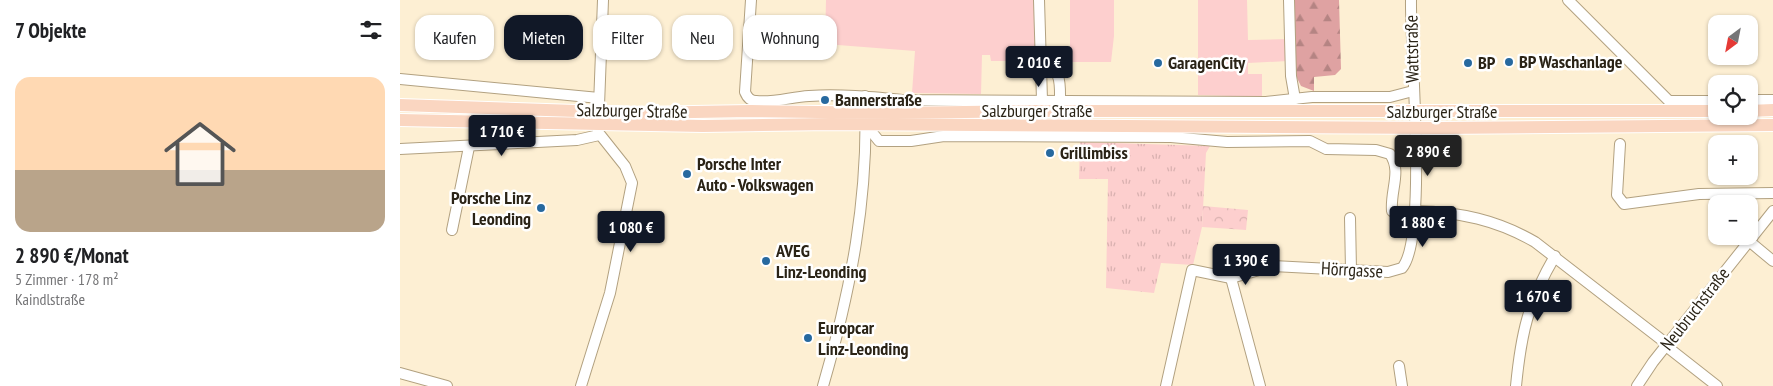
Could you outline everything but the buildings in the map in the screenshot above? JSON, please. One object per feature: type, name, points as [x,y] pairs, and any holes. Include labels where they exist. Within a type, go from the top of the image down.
[{"type":"main road","name":"Salzburger Straße","points":[[400,105],[637,113],[752,110],[866,118],[1414,127],[1673,128],[1773,125]]},
{"type":"main road","name":"Salzburger Straße","points":[[400,120],[598,130],[866,118],[1671,107],[1708,111]]},
{"type":"main road","points":[[1758,111],[1773,110]]},
{"type":"street","points":[[581,386],[610,293],[632,183],[625,166],[598,130],[603,0]]},
{"type":"street","name":"Salzburger Straße","points":[[751,0],[745,85],[748,98],[753,102],[788,101],[807,96],[865,96],[902,100],[1266,102],[1295,99],[1390,97],[1413,90]]},
{"type":"street","name":"Salzburger Straße","points":[[1040,0],[1042,100]]},
{"type":"street","points":[[1290,0],[1291,76],[1295,99]]},
{"type":"street","name":"Wattstraße","points":[[1406,264],[1412,244],[1415,215],[1411,0]]},
{"type":"street","points":[[1568,0],[1671,107],[1708,102]]},
{"type":"street","name":"Salzburger Straße","points":[[1041,67],[1052,68],[1057,72],[1060,79],[1060,100]]},
{"type":"street","name":"Salzburger Straße","points":[[400,79],[599,98]]},
{"type":"street","points":[[823,386],[855,259],[867,150],[865,96]]},
{"type":"street","points":[[1758,100],[1773,100]]},
{"type":"street","name":"Salzburger Straße","points":[[866,118],[879,141],[911,141],[944,136],[1170,137],[1227,142],[1310,141],[1326,149],[1376,150],[1390,154],[1395,166],[1396,178],[1392,195],[1392,211],[1399,216],[1415,215]]},
{"type":"street","name":"Salzburger Straße","points":[[400,149],[469,147],[577,140],[598,130]]},
{"type":"street","points":[[1620,144],[1617,195],[1624,204],[1699,194],[1773,193]]},
{"type":"street","points":[[452,230],[469,147]]},
{"type":"street","name":"Neubruchstraße","points":[[1758,230],[1773,211]]},
{"type":"street","points":[[1415,215],[1450,212],[1494,222],[1522,234],[1555,256],[1717,386]]},
{"type":"street","points":[[1350,218],[1351,270]]},
{"type":"street","name":"Neubruchstraße","points":[[1638,386],[1666,345],[1746,245]]},
{"type":"street","points":[[1754,245],[1773,261]]},
{"type":"street","points":[[1516,386],[1526,318],[1555,256]]},
{"type":"street","name":"Hörrgasse","points":[[1230,278],[1273,266],[1388,272],[1396,271],[1406,264]]},
{"type":"street","points":[[1166,386],[1192,270],[1230,278],[1260,386]]},
{"type":"street","points":[[1398,366],[1402,386]]},
{"type":"street","points":[[400,373],[447,386]]},
{"type":"green space","points":[[826,0],[1035,0],[1035,61],[991,61],[990,55],[982,55],[981,94],[912,93],[915,51],[837,45],[837,15],[826,15]]},
{"type":"green space","points":[[1070,0],[1114,0],[1114,36],[1111,62],[1070,62]]},
{"type":"green space","points":[[1198,0],[1247,0],[1248,40],[1288,39],[1288,61],[1248,63],[1248,74],[1262,74],[1262,97],[1198,95]]},
{"type":"green space","points":[[1293,0],[1339,0],[1341,69],[1335,75],[1314,77],[1314,91],[1301,86],[1295,74]]},
{"type":"green space","points":[[1080,142],[1210,146],[1206,153],[1202,227],[1193,265],[1161,263],[1154,293],[1106,288],[1108,179],[1079,179]]},
{"type":"green space","points":[[1203,206],[1248,210],[1246,230],[1202,227]]},
{"type":"place","name":"BP Waschanlage","points":[[1509,62]]},
{"type":"place","name":"GaragenCity","points":[[1158,63]]},
{"type":"place","name":"BP","points":[[1468,63]]},
{"type":"place","name":"Bannerstraße","points":[[825,100]]},
{"type":"place","name":"Grillimbiss","points":[[1050,153]]},
{"type":"place","name":"Porsche Inter Auto - Volkswagen","points":[[687,174]]},
{"type":"place","name":"Porsche Linz Leonding","points":[[541,208]]},
{"type":"place","name":"AVEG Linz-Leonding","points":[[766,261]]},
{"type":"place","name":"Europcar Linz-Leonding","points":[[808,338]]}]
